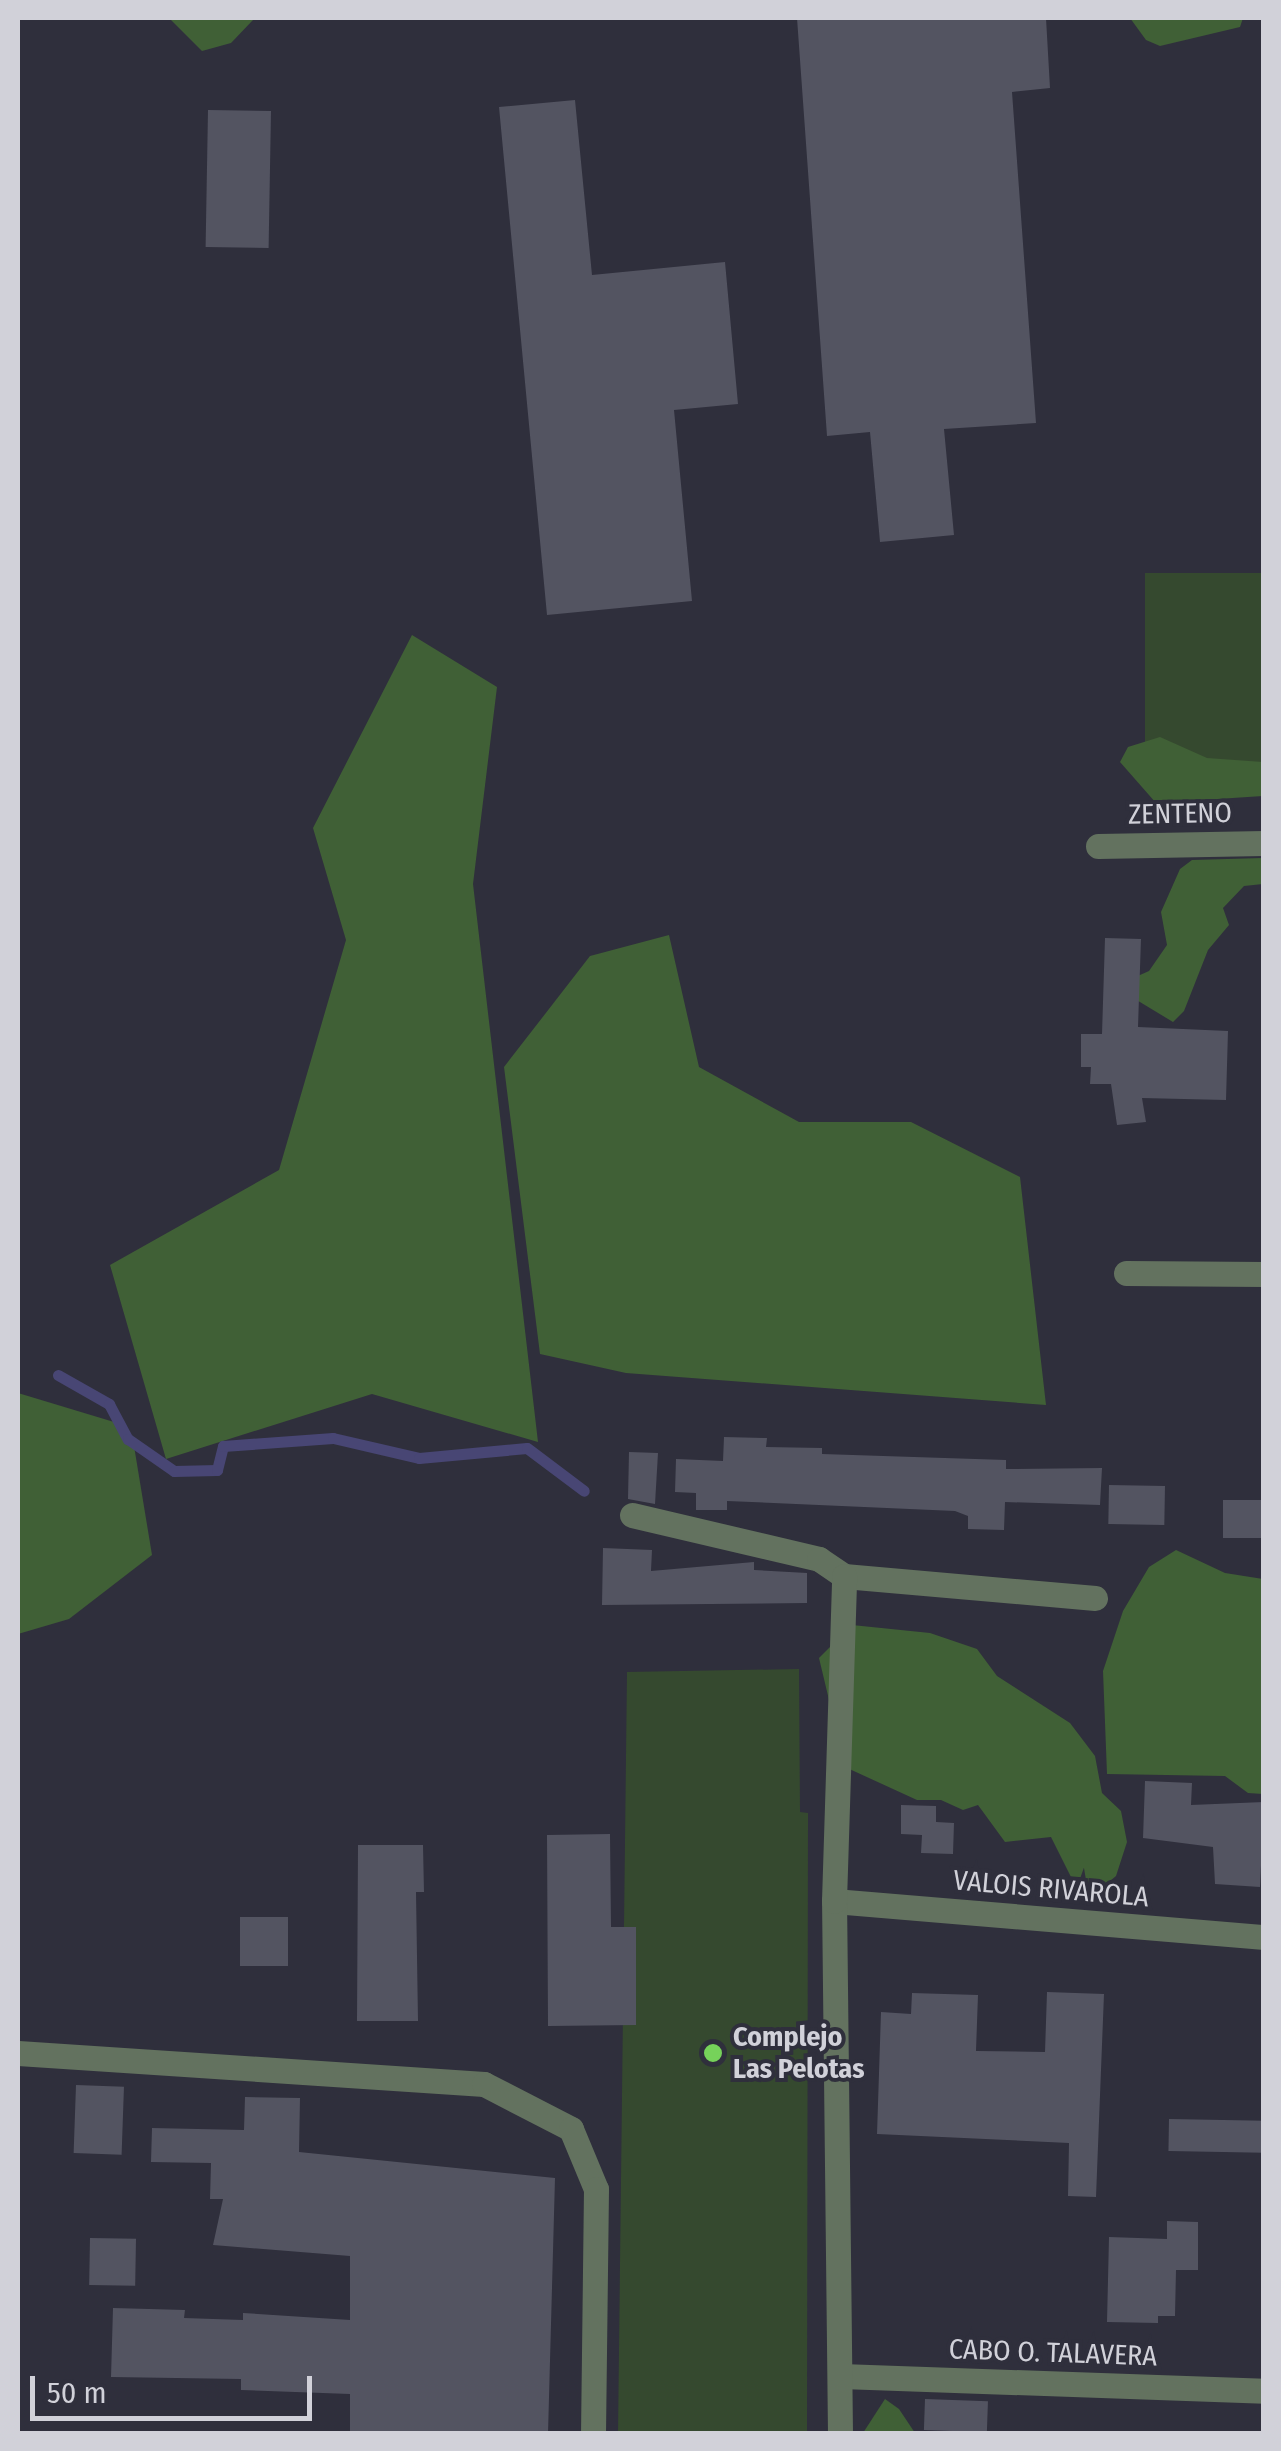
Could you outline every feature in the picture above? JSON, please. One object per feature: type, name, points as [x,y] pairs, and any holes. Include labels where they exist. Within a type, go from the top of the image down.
[{"type":"street","name":"ZENTENO","points":[[1098,846],[1264,842]]},
{"type":"street","points":[[1126,1274],[1264,1274]]},
{"type":"street","points":[[632,1515],[819,1560],[844,1576],[1095,1598]]},
{"type":"street","points":[[840,2434],[834,1901],[844,1576]]},
{"type":"street","name":"VALOIS RIVAROLA","points":[[834,1901],[1264,1937]]},
{"type":"street","points":[[18,2053],[484,2084],[570,2129],[596,2189],[592,2434]]},
{"type":"street","name":"CABO O. TALAVERA","points":[[842,2376],[1264,2391]]},
{"type":"green space","points":[[169,18],[253,20],[231,43],[202,51]]},
{"type":"green space","points":[[1130,18],[1243,18],[1240,27],[1160,46],[1146,40]]},
{"type":"green space","points":[[1145,573],[1263,573],[1263,784],[1145,784]]},
{"type":"green space","points":[[412,635],[497,687],[473,884],[538,1442],[372,1394],[166,1459],[110,1265],[279,1170],[346,940],[313,828]]},
{"type":"green space","points":[[1160,737],[1207,758],[1263,762],[1263,796],[1156,803],[1120,762],[1128,747]]},
{"type":"green space","points":[[1263,858],[1263,884],[1244,886],[1223,908],[1229,925],[1208,950],[1184,1011],[1173,1022],[1130,996],[1131,979],[1149,971],[1167,945],[1161,912],[1180,869],[1192,860]]},
{"type":"green space","points":[[669,935],[699,1067],[799,1122],[911,1122],[1020,1177],[1046,1405],[626,1373],[540,1354],[504,1067],[590,956]]},
{"type":"green space","points":[[18,1393],[114,1422],[134,1446],[152,1555],[69,1619],[18,1634]]},
{"type":"green space","points":[[1176,1550],[1225,1573],[1263,1579],[1263,1794],[1248,1793],[1225,1776],[1107,1774],[1103,1671],[1123,1611],[1149,1567]]},
{"type":"green space","points":[[852,1625],[930,1633],[977,1649],[997,1676],[1070,1723],[1095,1756],[1102,1793],[1121,1811],[1127,1842],[1116,1876],[1104,1886],[1087,1887],[1072,1879],[1051,1837],[1005,1842],[978,1805],[963,1810],[941,1800],[917,1800],[845,1767],[819,1658]]},
{"type":"green space","name":"Complejo Las Pelotas","points":[[799,1669],[800,1812],[808,1813],[807,2433],[618,2434],[627,1672]]},
{"type":"green space","points":[[885,2399],[899,2409],[915,2433],[863,2433]]},
{"type":"building","points":[[797,18],[1046,18],[1050,88],[1012,92],[1036,423],[944,429],[954,535],[880,542],[870,432],[827,436]]},
{"type":"building","points":[[575,100],[592,275],[725,262],[738,404],[674,410],[692,601],[547,615],[499,107]]},
{"type":"building","points":[[208,110],[271,111],[269,248],[206,247]]},
{"type":"building","points":[[1105,938],[1141,939],[1138,1027],[1228,1031],[1226,1100],[1142,1098],[1146,1122],[1117,1125],[1111,1084],[1090,1084],[1091,1067],[1081,1067],[1081,1034],[1102,1034]]},
{"type":"building","points":[[724,1437],[767,1438],[766,1447],[822,1448],[822,1454],[1006,1460],[1006,1469],[1102,1468],[1100,1505],[1005,1502],[1004,1530],[968,1529],[968,1516],[955,1511],[727,1501],[727,1510],[696,1510],[696,1493],[675,1492],[676,1459],[723,1461]]},
{"type":"building","points":[[629,1452],[658,1453],[655,1504],[628,1499]]},
{"type":"building","points":[[1109,1485],[1165,1486],[1164,1525],[1108,1524]]},
{"type":"building","points":[[1223,1500],[1264,1500],[1264,1538],[1223,1538]]},
{"type":"building","points":[[603,1548],[652,1550],[651,1571],[754,1562],[754,1570],[807,1573],[807,1603],[602,1605]]},
{"type":"building","points":[[1145,1781],[1192,1783],[1191,1805],[1264,1802],[1260,1887],[1215,1884],[1213,1847],[1143,1838]]},
{"type":"building","points":[[901,1805],[936,1806],[936,1822],[954,1823],[953,1854],[921,1853],[922,1835],[901,1834]]},
{"type":"building","points":[[610,1834],[611,1927],[636,1927],[636,2025],[548,2026],[547,1835]]},
{"type":"building","points":[[358,1845],[423,1845],[424,1892],[416,1892],[418,2021],[357,2021]]},
{"type":"building","points":[[240,1917],[288,1917],[288,1966],[240,1966]]},
{"type":"building","points":[[1047,1992],[1104,1994],[1096,2197],[1068,2196],[1069,2143],[877,2134],[881,2012],[911,2014],[912,1993],[978,1995],[976,2051],[1045,2052]]},
{"type":"building","points":[[76,2085],[124,2087],[122,2155],[74,2153]]},
{"type":"building","points":[[245,2097],[300,2098],[299,2152],[555,2178],[548,2434],[350,2434],[350,2394],[241,2390],[241,2379],[111,2377],[113,2308],[185,2310],[184,2318],[243,2320],[243,2313],[350,2320],[350,2256],[213,2245],[223,2199],[210,2199],[211,2163],[151,2162],[152,2128],[244,2130]]},
{"type":"building","points":[[1169,2119],[1264,2121],[1263,2153],[1168,2151]]},
{"type":"building","points":[[1167,2221],[1198,2222],[1198,2270],[1176,2270],[1175,2316],[1158,2316],[1158,2323],[1107,2322],[1109,2237],[1167,2239]]},
{"type":"building","points":[[90,2238],[136,2239],[135,2286],[89,2285]]},
{"type":"building","points":[[925,2399],[988,2401],[987,2432],[924,2430]]},
{"type":"waterway","points":[[58,1375],[109,1404],[128,1439],[174,1471],[217,1470],[223,1446],[333,1438],[419,1458],[527,1448],[584,1491]]},
{"type":"place","name":"Complejo Las Pelotas","points":[[713,2053]]}]
